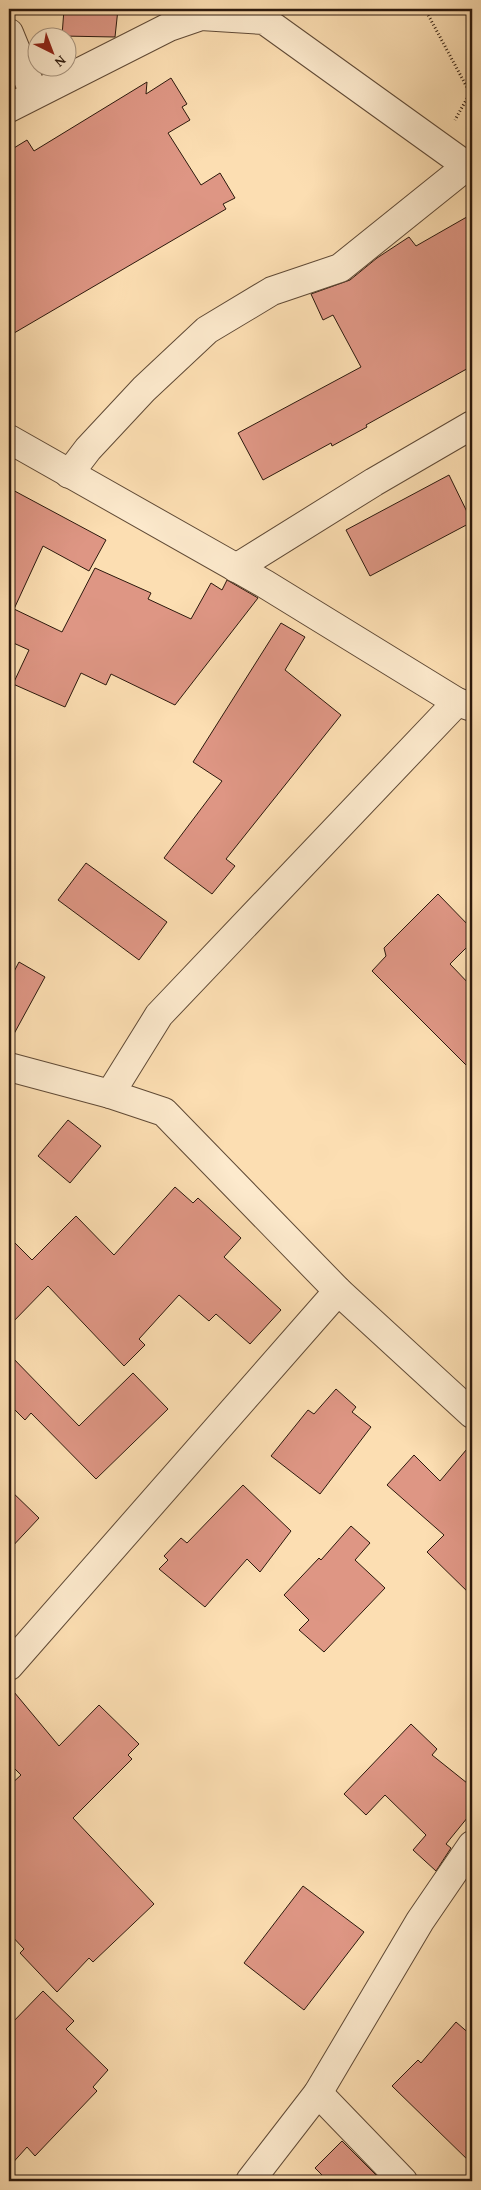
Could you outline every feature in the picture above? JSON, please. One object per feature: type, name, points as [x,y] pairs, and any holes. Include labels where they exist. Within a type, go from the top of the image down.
[{"type":"street","points":[[9,108],[169,27],[201,16],[264,20],[470,166],[340,268],[272,291],[207,330],[144,389],[88,449],[69,474]]},
{"type":"street","points":[[9,33],[34,94]]},
{"type":"street","points":[[236,568],[374,482],[472,425]]},
{"type":"street","points":[[9,439],[236,568],[465,704],[159,1015],[110,1094]]},
{"type":"street","points":[[9,1067],[110,1094],[164,1112],[338,1291],[472,1414]]},
{"type":"street","points":[[9,1666],[338,1291]]},
{"type":"street","points":[[250,2181],[318,2092],[420,1921],[472,1845]]},
{"type":"street","points":[[318,2092],[403,2181]]},
{"type":"path","points":[[424,9],[470,93],[454,123],[470,166]]},
{"type":"building","points":[[64,9],[118,9],[115,37],[78,36],[78,28],[63,28]]},
{"type":"building","points":[[171,78],[187,104],[182,107],[190,120],[168,133],[201,185],[220,173],[235,198],[223,204],[226,209],[9,336],[9,151],[27,140],[34,151],[147,82],[146,94]]},
{"type":"building","points":[[472,214],[472,366],[366,425],[367,427],[332,446],[331,443],[263,480],[238,433],[361,367],[333,315],[323,320],[311,294],[350,280],[377,258],[409,237],[416,246]]},
{"type":"building","points":[[449,475],[472,522],[370,576],[346,530]]},
{"type":"building","points":[[9,488],[106,540],[89,571],[43,546],[14,609],[62,632],[95,568],[151,593],[148,599],[191,619],[211,583],[222,590],[227,580],[258,598],[175,705],[111,674],[106,685],[81,673],[65,707],[13,684],[29,650],[9,641]]},
{"type":"building","points":[[281,623],[305,637],[285,670],[341,715],[226,859],[235,866],[212,894],[164,858],[222,781],[193,762]]},
{"type":"building","points":[[86,863],[167,922],[139,960],[58,900]]},
{"type":"building","points":[[438,894],[472,929],[472,942],[450,964],[472,987],[472,1071],[372,971],[386,956],[384,948]]},
{"type":"building","points":[[19,962],[45,977],[9,1043],[9,981]]},
{"type":"building","points":[[68,1120],[101,1146],[70,1183],[38,1156]]},
{"type":"building","points":[[175,1187],[193,1203],[198,1198],[241,1238],[224,1257],[281,1310],[250,1344],[216,1314],[209,1321],[179,1295],[139,1339],[145,1345],[124,1366],[48,1286],[9,1326],[9,1237],[32,1260],[76,1216],[114,1255]]},
{"type":"building","points":[[9,1354],[79,1426],[133,1373],[168,1409],[96,1479],[31,1413],[25,1420],[9,1404]]},
{"type":"building","points":[[336,1389],[356,1407],[352,1412],[371,1427],[320,1494],[271,1456],[308,1410],[314,1414]]},
{"type":"building","points":[[472,1443],[472,1596],[427,1552],[444,1535],[387,1485],[414,1455],[440,1481]]},
{"type":"building","points":[[243,1485],[291,1531],[260,1572],[247,1559],[205,1607],[159,1569],[168,1560],[164,1556],[181,1538],[187,1543]]},
{"type":"building","points":[[9,1489],[39,1518],[9,1550]]},
{"type":"building","points":[[351,1526],[370,1543],[355,1560],[385,1588],[324,1652],[299,1630],[309,1620],[284,1595],[319,1558],[321,1560]]},
{"type":"building","points":[[9,1686],[59,1746],[99,1705],[139,1744],[128,1755],[132,1759],[73,1818],[154,1904],[93,1962],[89,1958],[57,1992],[20,1953],[24,1949],[9,1933],[9,1786],[21,1775],[9,1763]]},
{"type":"building","points":[[411,1724],[437,1749],[432,1755],[472,1787],[472,1812],[446,1844],[451,1848],[436,1871],[413,1850],[426,1835],[385,1795],[366,1815],[344,1794]]},
{"type":"building","points":[[303,1886],[364,1932],[304,2010],[244,1963]]},
{"type":"building","points":[[43,1991],[74,2021],[66,2029],[108,2070],[93,2087],[97,2091],[35,2156],[27,2147],[9,2167],[9,2026]]},
{"type":"building","points":[[456,2022],[472,2036],[472,2164],[392,2086],[418,2060],[421,2063]]},
{"type":"building","points":[[342,2141],[382,2181],[328,2181],[315,2168]]}]
